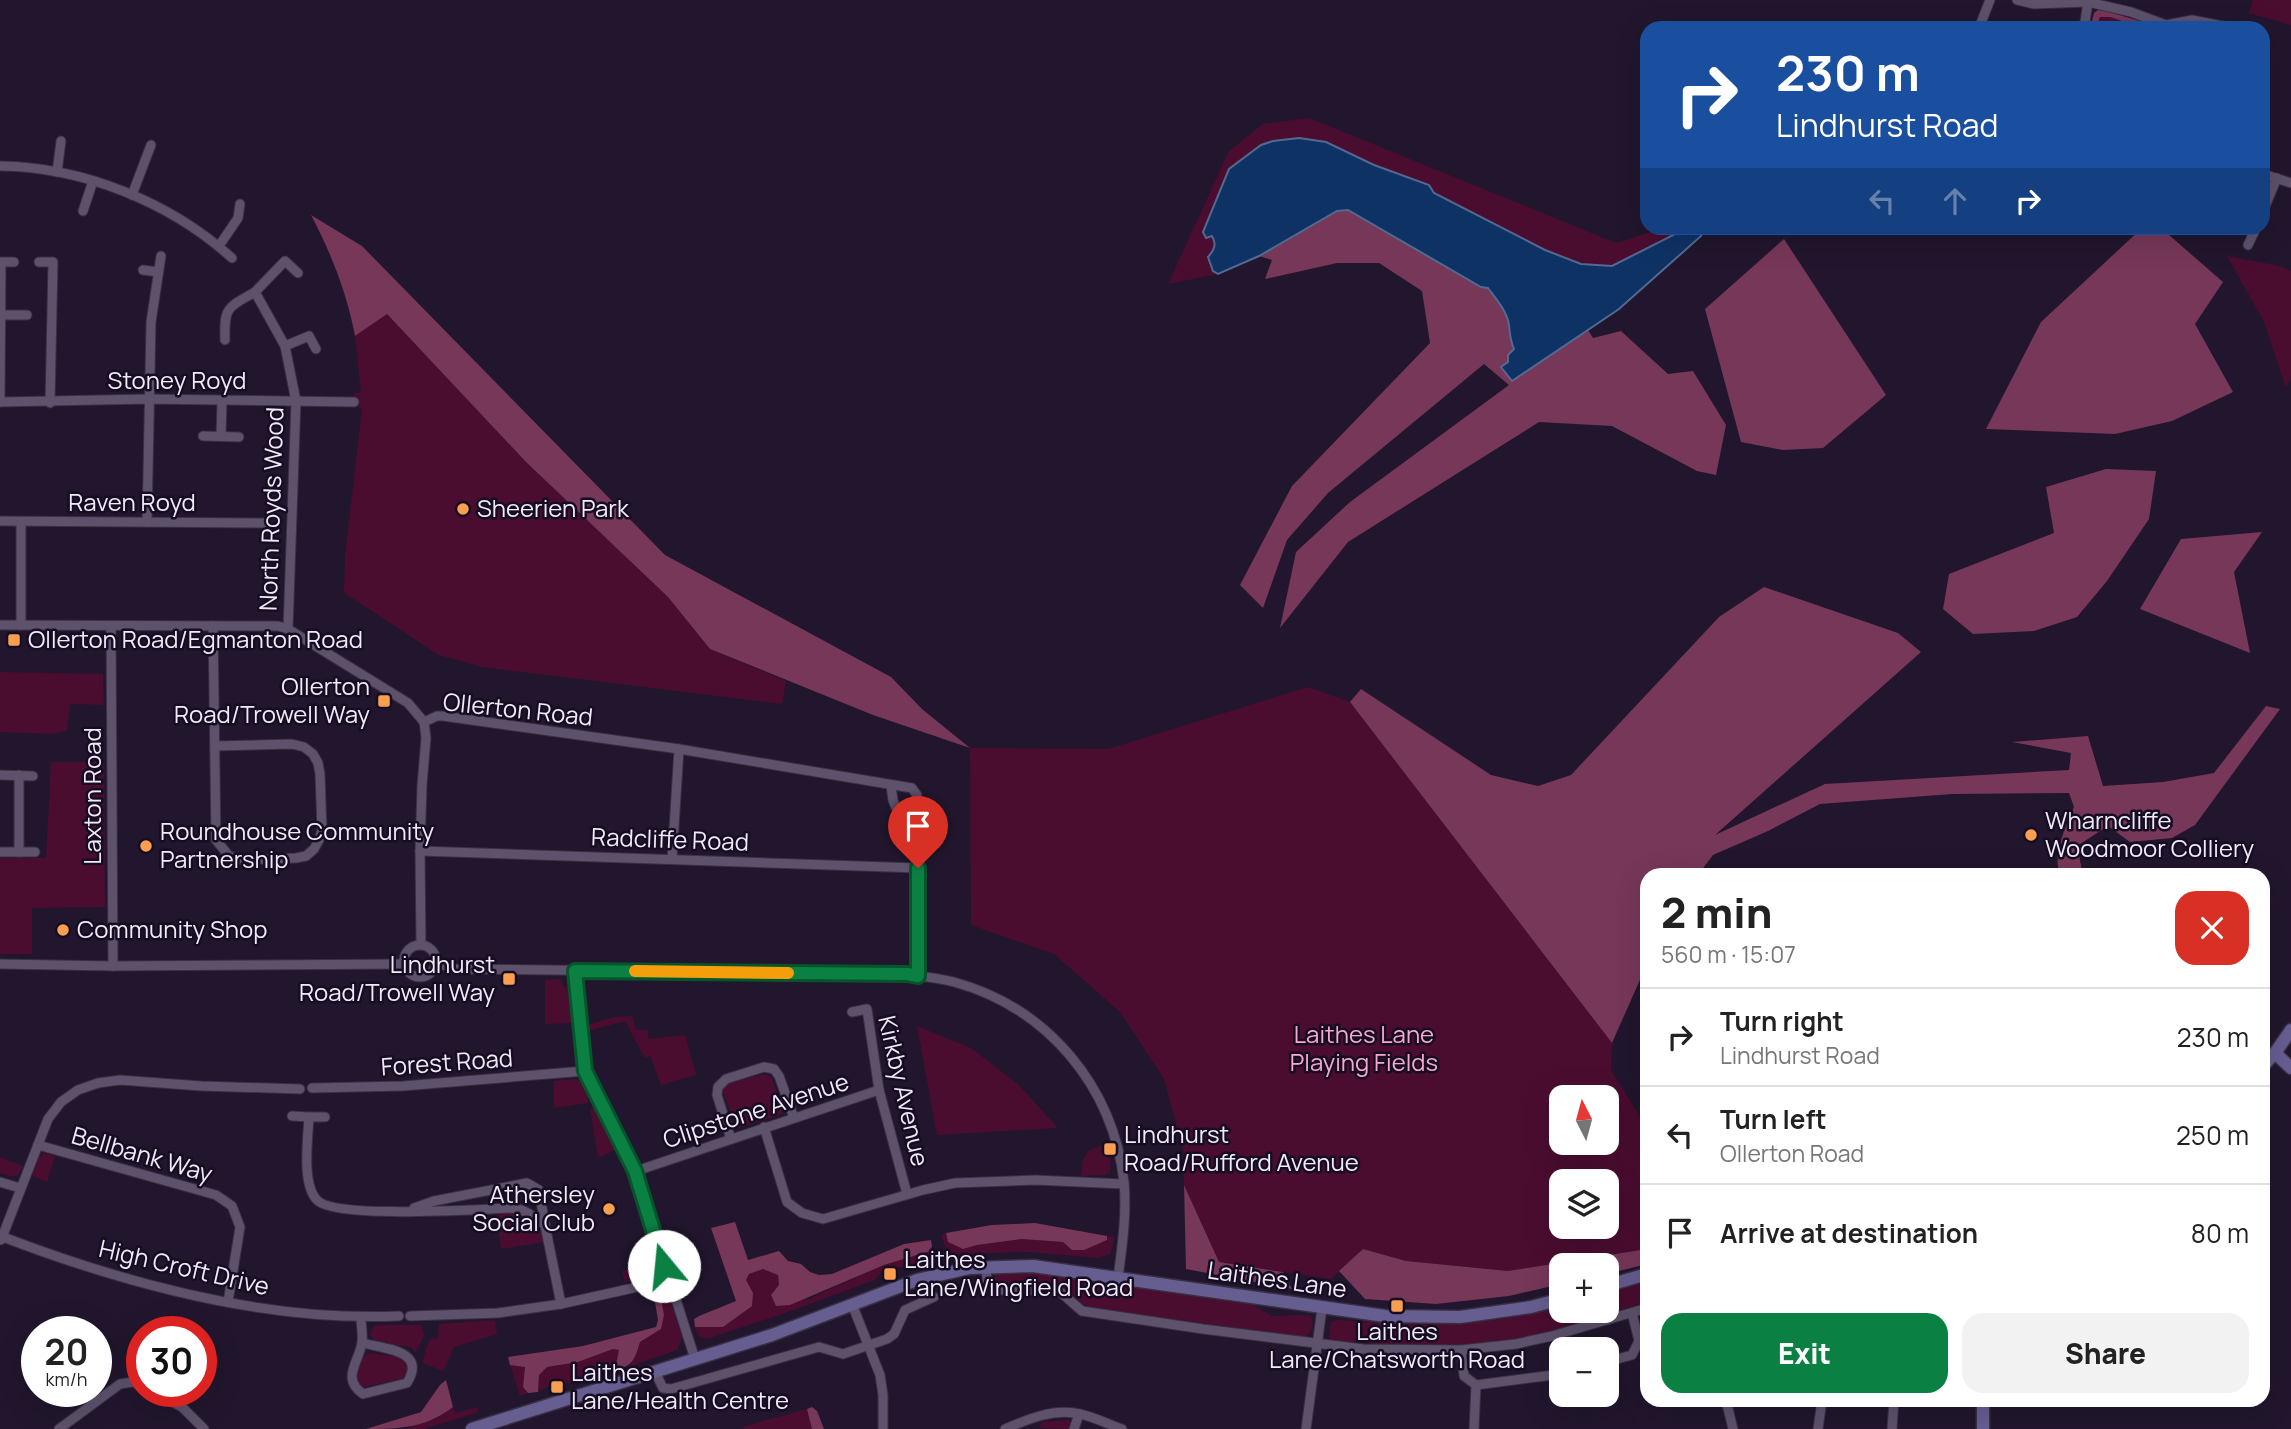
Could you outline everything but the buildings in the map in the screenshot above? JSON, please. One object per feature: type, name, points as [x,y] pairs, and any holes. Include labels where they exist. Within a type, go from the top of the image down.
[{"type":"main road","points":[[2270,1058],[2291,1030]]},
{"type":"main road","points":[[2275,1053],[2291,1068]]},
{"type":"main road","name":"Laithes Lane","points":[[472,1429],[772,1335],[934,1275],[986,1267],[1033,1266],[1385,1316],[1460,1317],[1520,1309],[1549,1302]]},
{"type":"main road","points":[[1619,1282],[1640,1276]]},
{"type":"main road","points":[[1983,1407],[1983,1429]]},
{"type":"street","points":[[1982,21],[1990,0]]},
{"type":"street","points":[[2017,0],[2034,4],[2088,2],[2157,21]]},
{"type":"street","points":[[2131,12],[2134,0]]},
{"type":"street","points":[[2085,21],[2088,2]]},
{"type":"street","points":[[57,172],[61,141]]},
{"type":"street","points":[[132,195],[151,145]]},
{"type":"street","points":[[0,166],[57,172],[93,181],[145,200],[176,216],[232,258]]},
{"type":"street","points":[[2270,176],[2291,183]]},
{"type":"street","points":[[2270,194],[2277,178]]},
{"type":"street","points":[[83,211],[93,181]]},
{"type":"street","points":[[219,246],[238,218],[240,204]]},
{"type":"street","points":[[2248,244],[2252,235]]},
{"type":"street","points":[[147,522],[151,322],[161,256]]},
{"type":"street","points":[[225,340],[224,318],[230,307],[255,292],[285,261],[298,273]]},
{"type":"street","points":[[0,402],[1,262],[14,262]]},
{"type":"street","points":[[39,262],[53,262],[50,402]]},
{"type":"street","points":[[143,270],[158,272]]},
{"type":"street","name":"North Royds Wood","points":[[255,292],[285,346],[296,401],[288,628]]},
{"type":"street","points":[[1,315],[27,315]]},
{"type":"street","points":[[285,346],[309,337],[316,349]]},
{"type":"street","name":"Stoney Royd","points":[[0,402],[148,399],[354,402]]},
{"type":"street","points":[[221,436],[222,400]]},
{"type":"street","points":[[203,436],[239,437]]},
{"type":"street","name":"Raven Royd","points":[[0,521],[265,523]]},
{"type":"street","points":[[21,522],[21,625]]},
{"type":"street","name":"Ollerton Road","points":[[0,625],[278,625],[288,628],[408,703],[424,722],[443,716],[679,749],[891,786]]},
{"type":"street","name":"Laxton Road","points":[[111,626],[113,966]]},
{"type":"street","points":[[213,626],[216,840],[229,856],[240,860],[296,858],[306,856],[314,849],[320,840],[321,830],[320,774],[313,754],[304,747],[292,744],[215,746]]},
{"type":"street","points":[[421,944],[422,785],[426,738],[424,722]]},
{"type":"street","points":[[672,859],[679,749]]},
{"type":"street","points":[[0,775],[33,776]]},
{"type":"street","points":[[19,775],[19,852]]},
{"type":"street","points":[[918,817],[918,976]]},
{"type":"street","name":"Radcliffe Road","points":[[421,851],[918,868]]},
{"type":"street","points":[[0,852],[35,852]]},
{"type":"street","points":[[421,944],[433,951],[436,962],[431,973],[420,977],[409,974],[404,964],[407,951],[421,944]]},
{"type":"street","points":[[436,962],[456,969],[907,974],[955,982],[997,999],[1032,1020],[1068,1052],[1106,1112],[1116,1139],[1124,1184],[1124,1228],[1118,1278]]},
{"type":"street","points":[[0,964],[404,964]]},
{"type":"street","points":[[575,971],[585,1071],[635,1171],[695,1359]]},
{"type":"street","name":"Kirkby Avenue","points":[[852,1012],[867,1009],[879,1090],[907,1194]]},
{"type":"street","points":[[731,1139],[717,1095],[718,1087],[726,1079],[764,1067],[774,1069],[794,1118]]},
{"type":"street","name":"Forest Road","points":[[312,1088],[403,1086],[585,1071]]},
{"type":"street","points":[[1,1239],[48,1119],[61,1102],[78,1090],[98,1083],[120,1080],[300,1089]]},
{"type":"street","name":"Clipstone Avenue","points":[[645,1168],[879,1090]]},
{"type":"street","points":[[292,1116],[325,1117]]},
{"type":"street","points":[[309,1117],[307,1184],[318,1201],[337,1209],[404,1212],[512,1208],[521,1209],[545,1225]]},
{"type":"street","points":[[764,1127],[787,1202],[802,1213],[823,1219],[955,1183],[1059,1180],[1124,1184]]},
{"type":"street","name":"Bellbank Way","points":[[38,1146],[216,1195],[232,1206],[240,1227],[228,1302]]},
{"type":"street","points":[[0,1182],[20,1188]]},
{"type":"street","points":[[404,1212],[434,1201],[527,1183],[539,1190],[561,1304]]},
{"type":"street","name":"High Croft Drive","points":[[1,1239],[148,1284],[228,1302],[361,1318],[399,1317]]},
{"type":"street","points":[[986,1267],[987,1280],[995,1290],[1059,1291],[1082,1311],[1363,1349],[1461,1350],[1517,1344],[1640,1310]]},
{"type":"street","points":[[410,1316],[498,1313],[561,1304],[669,1280]]},
{"type":"street","points":[[655,1371],[663,1388],[671,1389],[819,1347],[843,1354],[894,1334],[905,1310],[934,1297]]},
{"type":"street","points":[[852,1304],[880,1375],[883,1429]]},
{"type":"street","points":[[1306,1429],[1322,1308]]},
{"type":"street","points":[[1619,1358],[1632,1355],[1639,1341],[1632,1312]]},
{"type":"street","points":[[361,1318],[363,1343],[356,1356],[351,1378],[355,1389],[362,1394],[370,1394],[407,1383],[413,1374],[412,1362],[405,1353],[363,1343]]},
{"type":"street","points":[[1461,1350],[1464,1376],[1476,1385],[1549,1376]]},
{"type":"street","points":[[60,1429],[120,1384],[126,1383]]},
{"type":"street","points":[[1474,1429],[1476,1385]]},
{"type":"street","points":[[182,1407],[204,1429]]},
{"type":"street","points":[[1728,1407],[1733,1429]]},
{"type":"street","points":[[1818,1429],[1821,1407]]},
{"type":"street","points":[[1892,1429],[1894,1407]]},
{"type":"street","points":[[1005,1429],[1028,1419],[1053,1413],[1079,1413],[1122,1429]]},
{"type":"street","points":[[1074,1429],[1079,1413]]},
{"type":"street","points":[[1028,1419],[1034,1429]]},
{"type":"green space","points":[[2253,0],[2291,0],[2291,25],[2249,13]]},
{"type":"green space","points":[[2100,17],[2110,17],[2122,21],[2099,21]]},
{"type":"green space","points":[[1309,118],[1616,243],[1641,235],[1674,235],[1614,265],[1598,266],[1576,261],[1497,227],[1434,193],[1429,185],[1374,165],[1326,142],[1299,138],[1261,145],[1228,169],[1203,232],[1212,239],[1214,251],[1210,254],[1210,264],[1218,274],[1168,284],[1229,151],[1263,124]]},
{"type":"green space","points":[[2227,256],[2280,266],[2291,271],[2291,378],[2286,388],[2264,322]]},
{"type":"green space","name":"Sheerien Park","points":[[387,314],[526,462],[668,597],[710,649],[786,681],[782,704],[482,667],[439,655],[344,593],[345,556],[362,408],[353,406],[354,393],[361,393],[355,336]]},
{"type":"green space","points":[[0,672],[103,674],[104,705],[70,704],[67,731],[51,734],[0,732]]},
{"type":"green space","name":"Laithes Lane Playing Fields","points":[[1308,687],[1350,702],[1612,1043],[1611,1070],[1640,1117],[1640,1250],[1619,1253],[1549,1253],[1549,1265],[1508,1271],[1406,1261],[1363,1249],[1331,1279],[1219,1262],[1184,1185],[1184,1154],[1164,1079],[1120,1012],[1054,954],[971,925],[970,748],[1108,749]]},
{"type":"green space","points":[[51,762],[104,762],[105,907],[32,908],[32,954],[0,954],[0,858],[46,858]]},
{"type":"green space","points":[[560,979],[564,987],[568,987],[572,1023],[545,1024],[545,980]]},
{"type":"green space","points":[[632,1016],[636,1030],[647,1030],[649,1039],[685,1035],[696,1075],[661,1085],[650,1056],[645,1058],[625,1021],[588,1031],[588,1025],[614,1017]]},
{"type":"green space","points":[[917,1026],[971,1048],[1018,1084],[1058,1128],[937,1135]]},
{"type":"green space","points":[[764,1074],[772,1077],[783,1112],[736,1127],[723,1092],[724,1087]]},
{"type":"green space","points":[[576,1079],[586,1086],[588,1103],[554,1108],[554,1081]]},
{"type":"green space","points":[[596,1108],[615,1150],[598,1158],[590,1109]]},
{"type":"green space","points":[[1107,1143],[1111,1161],[1110,1173],[1081,1176],[1083,1160],[1088,1151]]},
{"type":"green space","points":[[43,1153],[55,1156],[47,1182],[32,1176]]},
{"type":"green space","points":[[0,1157],[23,1166],[18,1175],[12,1177],[0,1173]]},
{"type":"green space","points":[[509,1213],[532,1222],[545,1242],[501,1249],[496,1215]]},
{"type":"green space","points":[[946,1233],[948,1242],[963,1249],[1022,1239],[1063,1242],[1072,1250],[1107,1241],[1107,1236],[1115,1237],[1110,1254],[1098,1258],[1030,1252],[951,1254],[948,1253],[941,1235]]},
{"type":"green space","points":[[932,1246],[935,1257],[932,1260],[883,1271],[874,1280],[791,1311],[707,1339],[696,1330],[695,1327],[707,1327],[752,1306],[753,1293],[746,1281],[749,1274],[763,1269],[778,1274],[779,1285],[806,1300],[884,1265],[930,1251]]},
{"type":"green space","points":[[656,1261],[656,1275],[625,1282],[622,1271]]},
{"type":"green space","points":[[1000,1271],[1035,1273],[1253,1305],[1272,1316],[1311,1316],[1313,1325],[1305,1337],[1091,1308],[1058,1286],[995,1284],[995,1275]]},
{"type":"green space","points":[[1640,1283],[1640,1303],[1619,1310],[1619,1289]]},
{"type":"green space","points":[[653,1289],[667,1290],[682,1338],[677,1350],[628,1367],[640,1342],[661,1329],[661,1293]]},
{"type":"green space","points":[[1549,1309],[1549,1323],[1581,1323],[1523,1338],[1469,1344],[1414,1345],[1332,1341],[1329,1337],[1331,1322],[1337,1320],[1450,1323]]},
{"type":"green space","points":[[495,1320],[497,1334],[454,1347],[443,1371],[422,1363],[429,1340],[438,1338],[439,1324]]},
{"type":"green space","points":[[376,1325],[422,1325],[424,1336],[415,1353],[412,1348],[374,1340],[370,1335]]},
{"type":"green space","points":[[613,1349],[619,1350],[615,1370],[572,1383],[556,1382],[538,1392],[539,1375],[547,1367],[578,1362]]},
{"type":"green space","points":[[368,1353],[400,1357],[407,1362],[407,1375],[402,1379],[363,1387],[358,1379],[358,1370]]},
{"type":"green space","points":[[510,1365],[525,1367],[523,1387],[528,1393],[520,1396]]},
{"type":"green space","points":[[453,1407],[456,1413],[476,1407],[479,1412],[424,1429],[405,1429],[442,1415]]},
{"type":"green space","points":[[807,1409],[812,1429],[741,1429],[745,1426]]},
{"type":"green space","points":[[1068,1420],[1071,1423],[1068,1429],[1040,1428],[1041,1422]]},
{"type":"shaded area","points":[[2098,10],[2106,11],[2140,21],[2100,17],[2099,21],[2092,21]]},
{"type":"shaded area","points":[[1348,210],[1480,287],[1488,288],[1508,320],[1514,349],[1508,362],[1512,381],[1588,330],[1593,338],[1621,331],[1668,374],[1693,371],[1726,425],[1716,475],[1697,471],[1612,426],[1539,422],[1348,542],[1280,628],[1296,552],[1350,502],[1509,385],[1484,364],[1328,493],[1287,540],[1263,608],[1240,585],[1292,486],[1430,343],[1422,291],[1379,263],[1337,263],[1265,279],[1272,260],[1259,256],[1337,211]]},
{"type":"shaded area","points":[[311,215],[362,246],[665,555],[891,677],[922,709],[970,748],[873,715],[710,649],[668,597],[526,462],[387,314],[355,336],[338,274]]},
{"type":"shaded area","points":[[2134,235],[2169,235],[2223,282],[2195,324],[2233,392],[2172,421],[2115,434],[1986,429],[2041,322]]},
{"type":"shaded area","points":[[1784,239],[1886,395],[1823,448],[1783,450],[1741,442],[1705,309]]},
{"type":"shaded area","points":[[2106,469],[2156,471],[2149,519],[2107,581],[2077,617],[2034,631],[1973,634],[1943,609],[1949,574],[2054,533],[2046,487]]},
{"type":"shaded area","points":[[2262,532],[2234,572],[2250,653],[2140,609],[2181,539]]},
{"type":"shaded area","points":[[1764,587],[1898,633],[1921,652],[1715,835],[1825,784],[2069,770],[2071,753],[2012,742],[2088,736],[2103,786],[2163,782],[2214,773],[2266,706],[2280,709],[2195,825],[2172,838],[2130,842],[2108,826],[2077,846],[2082,868],[2058,867],[2061,841],[2074,807],[2069,793],[1952,794],[1820,804],[1713,855],[1703,868],[1640,868],[1640,980],[1612,1043],[1350,702],[1361,689],[1491,775],[1538,786],[1571,775],[1719,617]]},
{"type":"shaded area","points":[[1184,1185],[1219,1262],[1283,1272],[1292,1289],[1186,1269]]},
{"type":"shaded area","points":[[735,1222],[748,1260],[779,1251],[788,1261],[801,1264],[810,1272],[819,1275],[832,1274],[904,1244],[931,1240],[932,1246],[930,1251],[884,1265],[790,1305],[776,1306],[771,1295],[779,1285],[778,1275],[763,1269],[749,1274],[746,1280],[753,1293],[752,1306],[723,1327],[695,1327],[694,1319],[736,1301],[711,1228]]},
{"type":"shaded area","points":[[1035,1223],[1107,1236],[1107,1240],[1084,1250],[1072,1250],[1063,1242],[1022,1239],[963,1249],[948,1242],[946,1233],[992,1225]]},
{"type":"shaded area","points":[[1363,1249],[1406,1261],[1508,1271],[1549,1265],[1549,1287],[1509,1296],[1436,1304],[1365,1299],[1339,1271]]},
{"type":"shaded area","points":[[1640,1250],[1640,1266],[1619,1271],[1619,1253]]},
{"type":"shaded area","points":[[653,1290],[660,1292],[664,1315],[661,1329],[640,1342],[630,1364],[615,1370],[619,1350],[613,1349],[578,1362],[547,1367],[539,1375],[538,1392],[528,1393],[523,1387],[525,1367],[510,1365],[508,1357],[583,1346],[656,1327],[658,1320]]},
{"type":"shaded area","points":[[446,1380],[453,1407],[443,1414],[412,1426],[366,1429],[421,1412]]},
{"type":"shaded area","points":[[812,1407],[817,1411],[824,1429],[812,1429],[807,1409]]},
{"type":"water","points":[[1299,138],[1326,142],[1374,165],[1429,185],[1434,193],[1545,250],[1581,264],[1612,266],[1673,235],[1701,235],[1619,309],[1512,381],[1501,367],[1508,362],[1508,355],[1514,349],[1508,320],[1488,288],[1481,287],[1348,210],[1337,211],[1259,256],[1218,274],[1213,271],[1208,257],[1215,245],[1212,236],[1206,238],[1203,232],[1229,169],[1261,145]]},
{"type":"slow traffic","points":[[635,971],[788,973]]},
{"type":"place","name":"Sheerien Park","points":[[463,509]]},
{"type":"place","name":"Ollerton Road/Egmanton Road","points":[[14,640]]},
{"type":"place","name":"Ollerton Road/Trowell Way","points":[[384,701]]},
{"type":"place","name":"Wharncliffe Woodmoor Colliery","points":[[2031,835]]},
{"type":"place","name":"Roundhouse Community Partnership","points":[[146,846]]},
{"type":"place","name":"Community Shop","points":[[63,930]]},
{"type":"place","name":"Lindhurst Road/Trowell Way","points":[[509,979]]},
{"type":"place","name":"Lindhurst Road/Rufford Avenue","points":[[1110,1149]]},
{"type":"place","name":"Athersley Social Club","points":[[609,1209]]},
{"type":"place","name":"Laithes Lane/Wingfield Road","points":[[890,1274]]},
{"type":"place","name":"Laithes Lane/Chatsworth Road","points":[[1397,1306]]},
{"type":"place","name":"Laithes Lane/Health Centre","points":[[557,1387]]},
{"type":"route","points":[[664,1266],[635,1171],[585,1071],[575,971],[918,976],[918,868]]}]
